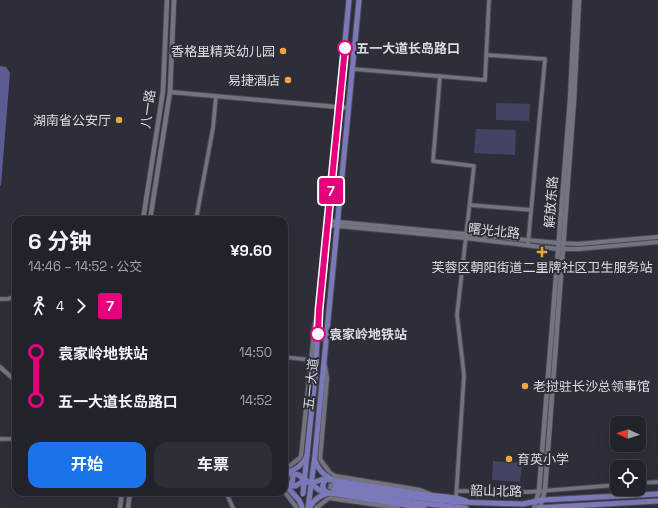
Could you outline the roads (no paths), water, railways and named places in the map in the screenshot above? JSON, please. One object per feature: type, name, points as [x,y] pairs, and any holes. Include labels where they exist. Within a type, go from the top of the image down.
[{"type":"main road","name":"八一路","points":[[144,216],[163,91],[167,0]]},
{"type":"main road","name":"八一路","points":[[151,216],[170,92],[174,0]]},
{"type":"main road","name":"五一大道","points":[[308,481],[312,377],[349,0]]},
{"type":"main road","name":"五一大道","points":[[308,481],[313,472],[315,455],[321,378],[325,360],[359,0]]},
{"type":"main road","name":"解放东路","points":[[538,508],[545,490],[575,0]]},
{"type":"main road","name":"解放东路","points":[[538,508],[536,502],[539,491],[574,100],[579,0]]},
{"type":"main road","points":[[288,471],[294,470],[301,465],[308,454]]},
{"type":"main road","points":[[315,455],[318,466],[332,482]]},
{"type":"main road","points":[[288,472],[300,475],[317,489],[328,494],[424,508]]},
{"type":"main road","points":[[288,472],[293,476],[293,479],[292,484],[288,485]]},
{"type":"main road","points":[[288,486],[294,486],[308,481],[317,480],[456,498],[468,502]]},
{"type":"main road","points":[[308,481],[310,492],[308,508]]},
{"type":"main road","points":[[299,508],[308,481]]},
{"type":"main road","points":[[328,494],[324,490],[323,486],[325,481],[332,482]]},
{"type":"main road","name":"韶山北路","points":[[332,482],[418,498],[456,502],[523,504],[542,500],[658,494]]},
{"type":"main road","name":"韶山北路","points":[[332,482],[418,503],[466,508]]},
{"type":"main road","points":[[288,488],[292,490],[300,501],[299,508]]},
{"type":"main road","points":[[308,508],[313,501],[328,494]]},
{"type":"main road","points":[[120,508],[122,496]]},
{"type":"main road","points":[[128,508],[130,496]]},
{"type":"main road","points":[[538,508],[658,501]]},
{"type":"street","points":[[353,69],[485,80],[489,0]]},
{"type":"street","points":[[487,55],[545,59],[528,242]]},
{"type":"street","points":[[440,76],[433,161],[474,166],[457,315],[464,376],[456,498]]},
{"type":"street","points":[[170,92],[348,108]]},
{"type":"street","points":[[197,216],[213,128],[216,96]]},
{"type":"street","points":[[470,205],[531,210]]},
{"type":"street","name":"曙光北路","points":[[328,223],[528,242],[579,249],[658,242]]},
{"type":"street","name":"曙光北路","points":[[561,246],[658,237]]},
{"type":"street","points":[[0,299],[12,298]]},
{"type":"street","points":[[288,357],[314,360]]},
{"type":"street","points":[[325,360],[327,378],[320,459],[332,482],[420,490],[434,495]]},
{"type":"street","points":[[0,368],[12,378]]},
{"type":"street","points":[[288,469],[301,457],[312,377]]},
{"type":"street","points":[[0,440],[12,439]]},
{"type":"street","points":[[301,457],[320,459]]},
{"type":"street","points":[[646,483],[658,482]]},
{"type":"street","points":[[457,491],[539,491],[610,485]]},
{"type":"street","points":[[316,508],[328,494],[398,508]]},
{"type":"street","points":[[228,496],[233,508]]},
{"type":"tunnel","points":[[288,478],[306,480]]},
{"type":"place","name":"五一大道长岛路口","points":[[345,48]]},
{"type":"place","name":"香格里精英幼儿园","points":[[283,51]]},
{"type":"place","name":"易捷酒店","points":[[288,80]]},
{"type":"place","name":"湖南省公安厅","points":[[119,120]]},
{"type":"place","name":"芙蓉区朝阳街道二里牌社区卫生服务站","points":[[542,252]]},
{"type":"place","name":"袁家岭地铁站","points":[[318,334]]},
{"type":"place","name":"老挝驻长沙总领事馆","points":[[525,386]]},
{"type":"place","name":"育英小学","points":[[509,459]]}]
